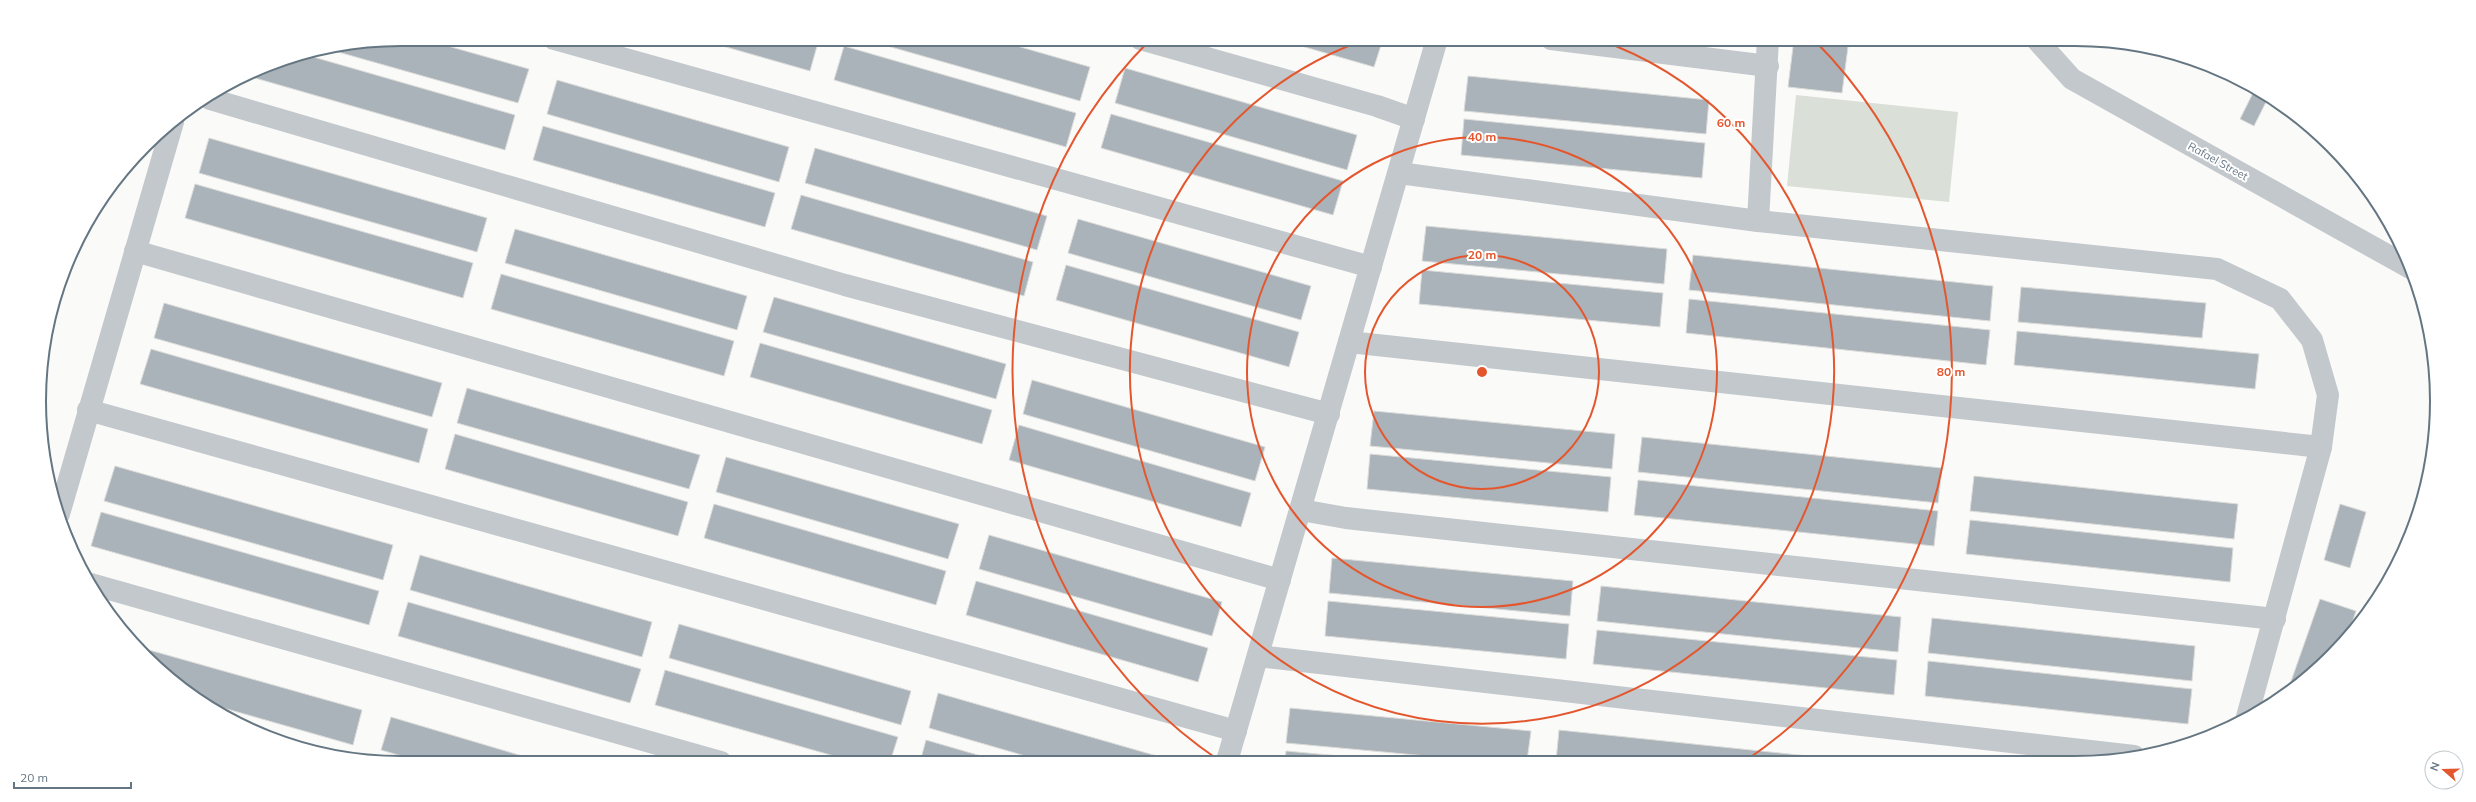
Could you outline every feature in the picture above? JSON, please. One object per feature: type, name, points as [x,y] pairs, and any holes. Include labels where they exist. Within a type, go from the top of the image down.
[{"type":"street","points":[[579,46],[1371,267]]},
{"type":"street","points":[[1165,46],[1376,106],[1414,119]]},
{"type":"street","points":[[1230,756],[1435,46]]},
{"type":"street","points":[[1607,46],[1768,66]]},
{"type":"street","points":[[1758,221],[1768,46]]},
{"type":"street","name":"Rafael Street","points":[[2042,46],[2072,79],[2402,264]]},
{"type":"street","points":[[213,100],[845,285],[1329,414]]},
{"type":"street","points":[[62,504],[170,131]]},
{"type":"street","points":[[1399,173],[1758,221],[2217,269],[2280,299],[2312,340],[2328,395],[2321,447],[2249,710]]},
{"type":"street","points":[[135,251],[1280,580]]},
{"type":"street","points":[[1349,342],[2321,447]]},
{"type":"street","points":[[88,410],[1236,731]]},
{"type":"street","points":[[1301,510],[1346,518],[2275,619]]},
{"type":"street","points":[[99,586],[701,756]]},
{"type":"street","points":[[1258,656],[2113,754]]},
{"type":"shaded area","points":[[1796,95],[1958,112],[1949,202],[1787,186]]},
{"type":"building","points":[[448,46],[529,69],[518,103],[338,52],[378,47]]},
{"type":"building","points":[[722,46],[817,46],[810,71]]},
{"type":"building","points":[[844,46],[1076,113],[1066,147],[834,80]]},
{"type":"building","points":[[888,46],[1017,46],[1090,67],[1080,101]]},
{"type":"building","points":[[1301,46],[1381,46],[1374,67]]},
{"type":"building","points":[[1793,46],[1848,46],[1842,93],[1788,87]]},
{"type":"building","points":[[314,57],[515,115],[505,150],[255,78],[287,65]]},
{"type":"building","points":[[1125,68],[1357,135],[1347,170],[1115,103]]},
{"type":"building","points":[[1468,76],[1709,100],[1706,134],[1464,111]]},
{"type":"building","points":[[557,80],[789,147],[779,182],[547,114]]},
{"type":"building","points":[[2252,94],[2266,102],[2254,126],[2240,119]]},
{"type":"building","points":[[1111,114],[1343,181],[1333,215],[1101,148]]},
{"type":"building","points":[[1464,119],[1705,143],[1702,178],[1461,155]]},
{"type":"building","points":[[543,126],[775,193],[765,227],[533,160]]},
{"type":"building","points":[[209,138],[487,218],[477,252],[199,173]]},
{"type":"building","points":[[815,148],[1047,216],[1037,250],[805,183]]},
{"type":"building","points":[[195,184],[473,263],[463,298],[185,218]]},
{"type":"building","points":[[801,195],[1033,262],[1024,296],[791,229]]},
{"type":"building","points":[[1078,219],[1311,286],[1301,320],[1068,253]]},
{"type":"building","points":[[1426,226],[1667,249],[1664,284],[1422,261]]},
{"type":"building","points":[[515,229],[747,296],[737,330],[505,263]]},
{"type":"building","points":[[1693,255],[1993,286],[1990,321],[1689,290]]},
{"type":"building","points":[[1066,265],[1299,332],[1289,367],[1056,300]]},
{"type":"building","points":[[1422,270],[1663,293],[1660,327],[1419,304]]},
{"type":"building","points":[[501,274],[734,341],[724,376],[491,309]]},
{"type":"building","points":[[2021,287],[2206,303],[2202,338],[2018,322]]},
{"type":"building","points":[[774,297],[1006,364],[996,399],[763,332]]},
{"type":"building","points":[[1689,299],[1990,330],[1986,365],[1686,333]]},
{"type":"building","points":[[164,303],[442,383],[432,417],[154,338]]},
{"type":"building","points":[[2017,331],[2259,354],[2255,389],[2014,365]]},
{"type":"building","points":[[760,343],[992,410],[982,444],[750,377]]},
{"type":"building","points":[[151,349],[428,429],[419,463],[140,384]]},
{"type":"building","points":[[1032,380],[1265,447],[1255,481],[1023,414]]},
{"type":"building","points":[[467,388],[700,455],[689,489],[457,423]]},
{"type":"building","points":[[1374,411],[1615,434],[1612,469],[1370,446]]},
{"type":"building","points":[[1019,425],[1251,493],[1241,527],[1009,460]]},
{"type":"building","points":[[455,434],[688,502],[678,536],[445,469]]},
{"type":"building","points":[[1642,437],[1942,468],[1938,503],[1638,472]]},
{"type":"building","points":[[1370,454],[1611,477],[1608,512],[1367,489]]},
{"type":"building","points":[[726,457],[959,524],[948,559],[716,492]]},
{"type":"building","points":[[115,466],[393,545],[383,580],[104,501]]},
{"type":"building","points":[[1974,476],[2238,504],[2234,539],[1970,511]]},
{"type":"building","points":[[1638,480],[1938,511],[1934,546],[1634,515]]},
{"type":"building","points":[[714,504],[946,571],[936,605],[704,538]]},
{"type":"building","points":[[2340,504],[2366,512],[2350,568],[2324,560]]},
{"type":"building","points":[[101,512],[379,591],[369,625],[91,546]]},
{"type":"building","points":[[1970,520],[2233,548],[2230,582],[1966,554]]},
{"type":"building","points":[[989,535],[1222,602],[1212,636],[979,569]]},
{"type":"building","points":[[420,555],[652,622],[642,657],[410,590]]},
{"type":"building","points":[[1332,558],[1573,581],[1570,616],[1329,593]]},
{"type":"building","points":[[976,581],[1208,648],[1198,682],[966,615]]},
{"type":"building","points":[[1601,586],[1901,617],[1898,652],[1597,621]]},
{"type":"building","points":[[2320,599],[2356,611],[2352,623],[2342,635],[2309,668],[2290,684]]},
{"type":"building","points":[[1328,601],[1569,624],[1566,659],[1325,636]]},
{"type":"building","points":[[408,602],[641,669],[630,703],[398,636]]},
{"type":"building","points":[[1932,618],[2195,646],[2192,681],[1928,653]]},
{"type":"building","points":[[679,624],[911,691],[901,725],[669,658]]},
{"type":"building","points":[[1597,630],[1897,660],[1894,695],[1593,664]]},
{"type":"building","points":[[148,650],[362,710],[353,745],[223,708],[185,683]]},
{"type":"building","points":[[1928,661],[2192,689],[2188,724],[1925,696]]},
{"type":"building","points":[[665,670],[898,737],[892,756],[834,756],[655,705]]},
{"type":"building","points":[[938,693],[1157,756],[1025,756],[929,728]]},
{"type":"building","points":[[1290,708],[1531,731],[1528,756],[1427,756],[1286,743]]},
{"type":"building","points":[[391,717],[522,756],[402,756],[381,750]]},
{"type":"building","points":[[1559,730],[1809,756],[1556,756]]},
{"type":"building","points":[[926,740],[981,756],[922,756]]},
{"type":"building","points":[[1286,751],[1340,756],[1286,756]]}]
